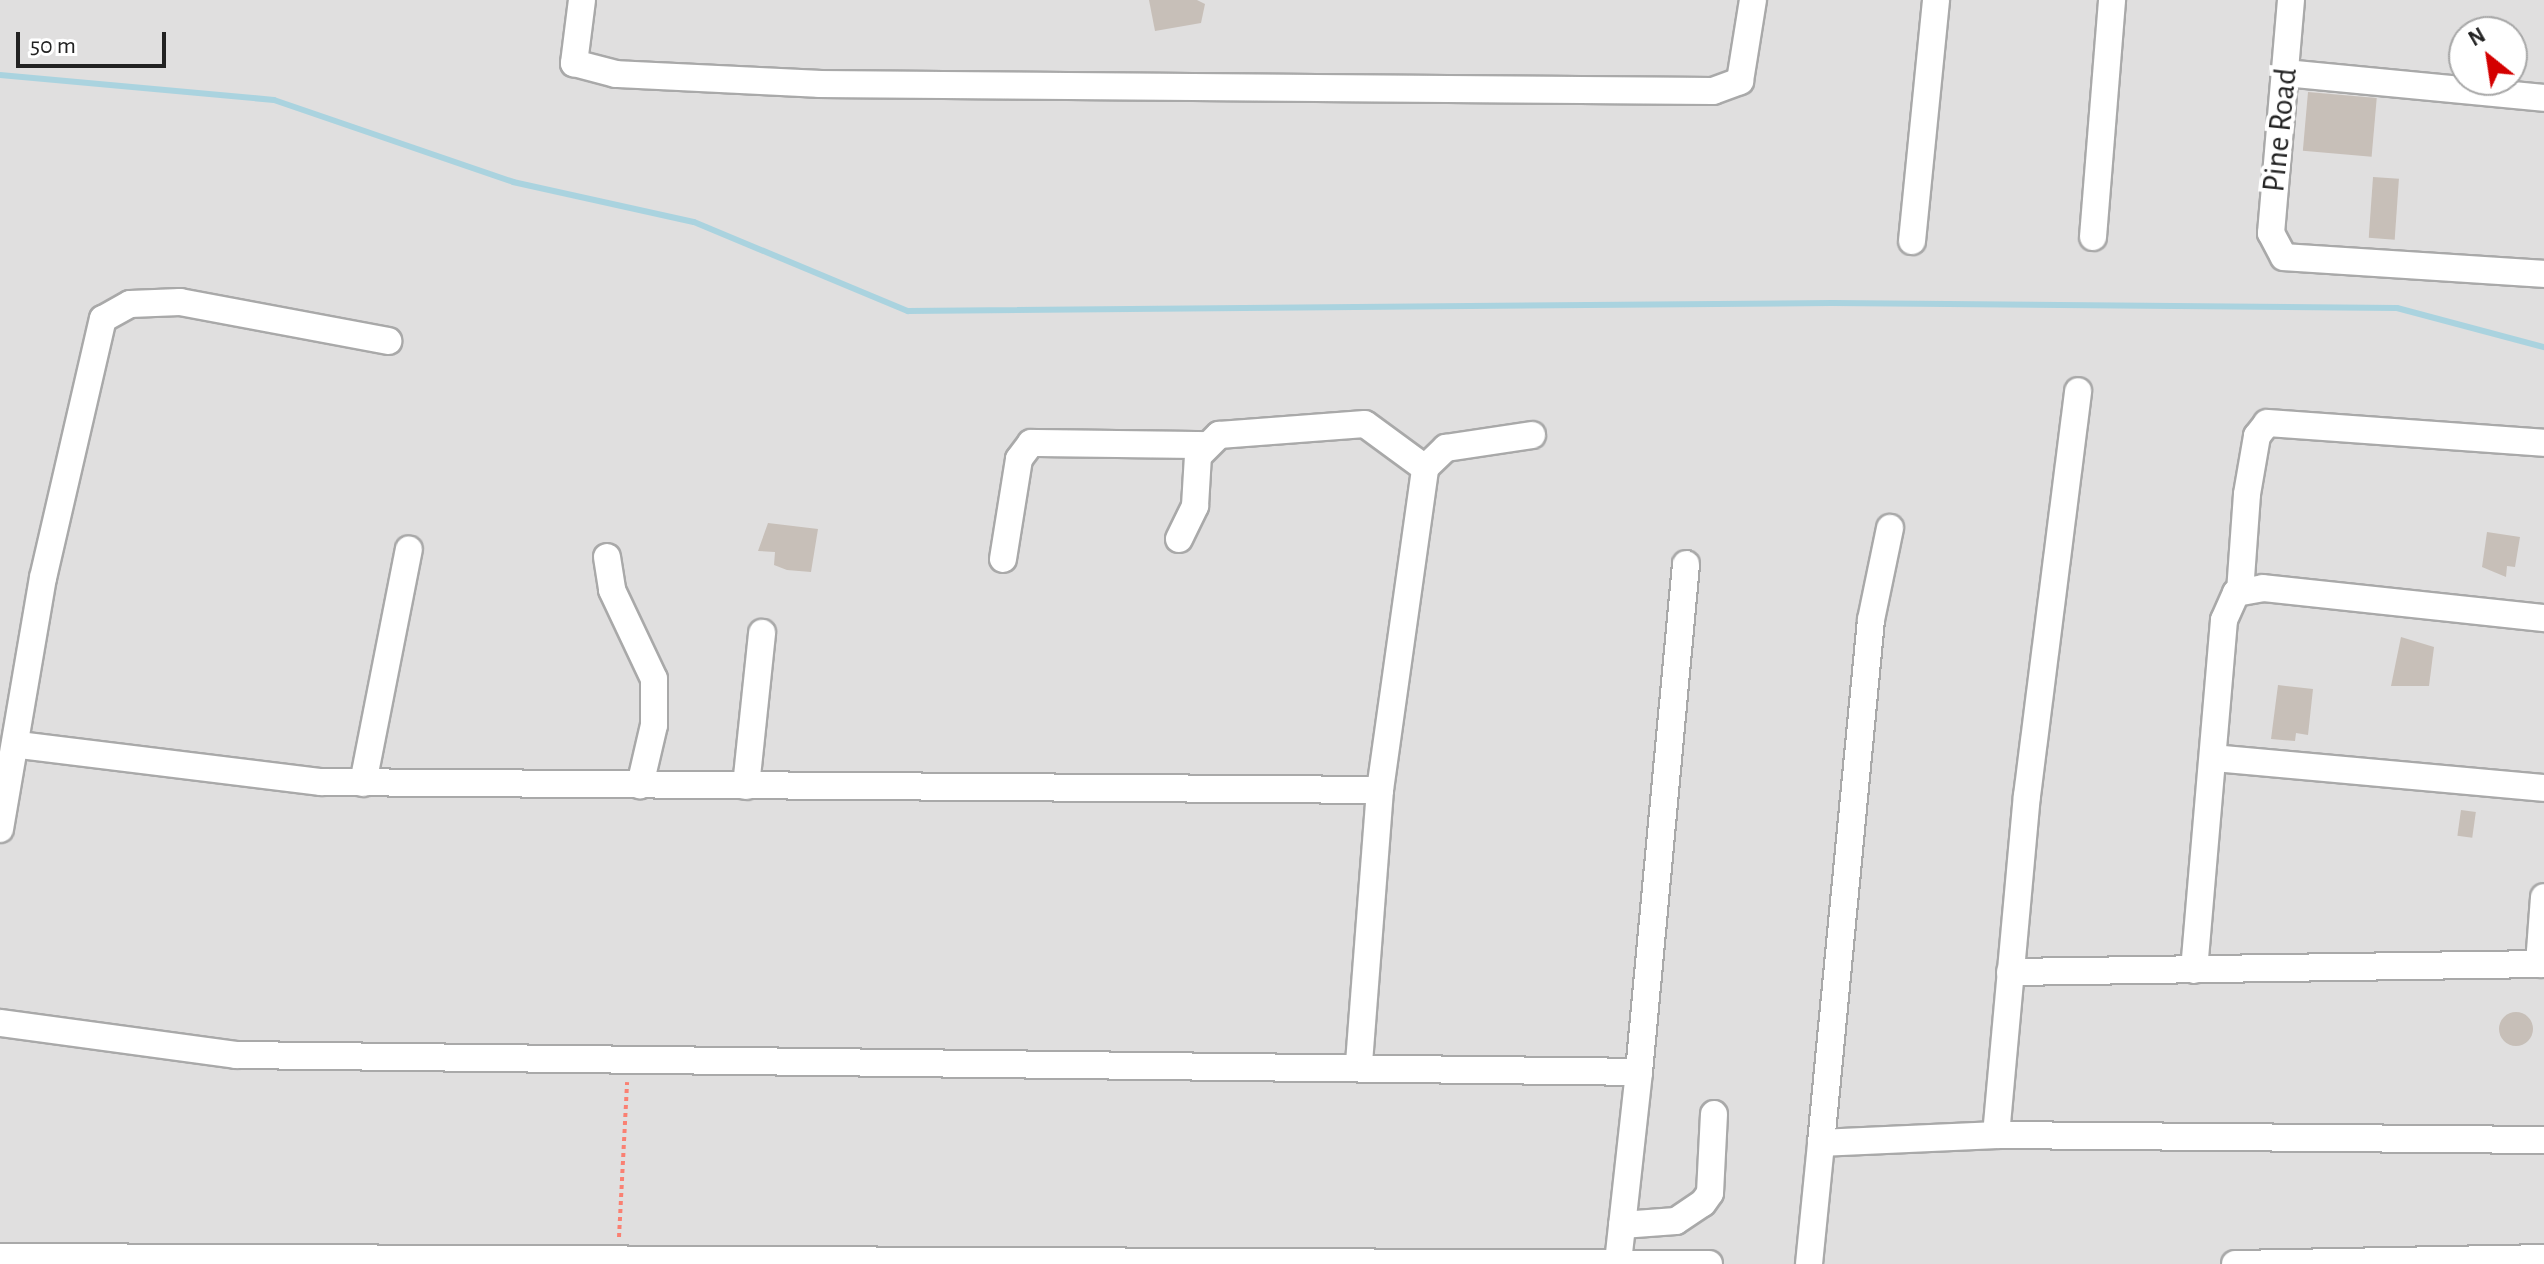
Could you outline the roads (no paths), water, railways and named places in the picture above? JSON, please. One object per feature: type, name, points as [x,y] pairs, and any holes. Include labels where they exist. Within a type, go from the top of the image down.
[{"type":"street","points":[[582,0],[574,63],[616,74],[819,84],[1713,91],[1740,81],[1753,0]]},
{"type":"street","points":[[1912,241],[1936,0]]},
{"type":"street","points":[[2093,237],[2112,0]]},
{"type":"street","name":"Pine Road","points":[[2291,0],[2271,233],[2284,257],[2544,274]]},
{"type":"street","points":[[2285,73],[2544,98]]},
{"type":"street","points":[[0,829],[19,745],[43,578],[103,319],[130,304],[180,302],[388,341]]},
{"type":"street","points":[[1996,1135],[2010,972],[2078,391]]},
{"type":"street","points":[[2194,970],[2224,620],[2240,592],[2247,494],[2257,436],[2267,423],[2544,443]]},
{"type":"street","points":[[1003,559],[1019,459],[1031,443],[1203,445],[1219,435],[1365,424],[1425,468]]},
{"type":"street","points":[[1359,1066],[1380,790],[1425,468],[1446,448],[1532,435]]},
{"type":"street","points":[[1179,539],[1195,506],[1203,445]]},
{"type":"street","points":[[1809,1264],[1871,620],[1890,528]]},
{"type":"street","points":[[363,783],[409,549]]},
{"type":"street","points":[[607,557],[612,590],[654,679],[654,725],[640,785]]},
{"type":"street","points":[[1618,1263],[1639,1072],[1686,564]]},
{"type":"street","points":[[2240,592],[2544,618]]},
{"type":"street","points":[[746,786],[762,633]]},
{"type":"street","points":[[19,745],[363,783],[1380,790]]},
{"type":"street","points":[[2214,758],[2544,788]]},
{"type":"street","points":[[2010,972],[2541,964],[2544,897]]},
{"type":"street","points":[[0,1023],[236,1055],[628,1064],[1359,1066],[1639,1072]]},
{"type":"street","points":[[1622,1225],[1676,1221],[1703,1203],[1710,1193],[1714,1114]]},
{"type":"street","points":[[1821,1143],[1996,1135],[2544,1140]]},
{"type":"street","points":[[0,1257],[326,1261],[1709,1264]]},
{"type":"street","points":[[2235,1264],[2544,1258]]},
{"type":"waterway","points":[[0,75],[274,100],[513,182],[694,222],[908,311],[1832,303],[2397,308],[2544,347]]}]
